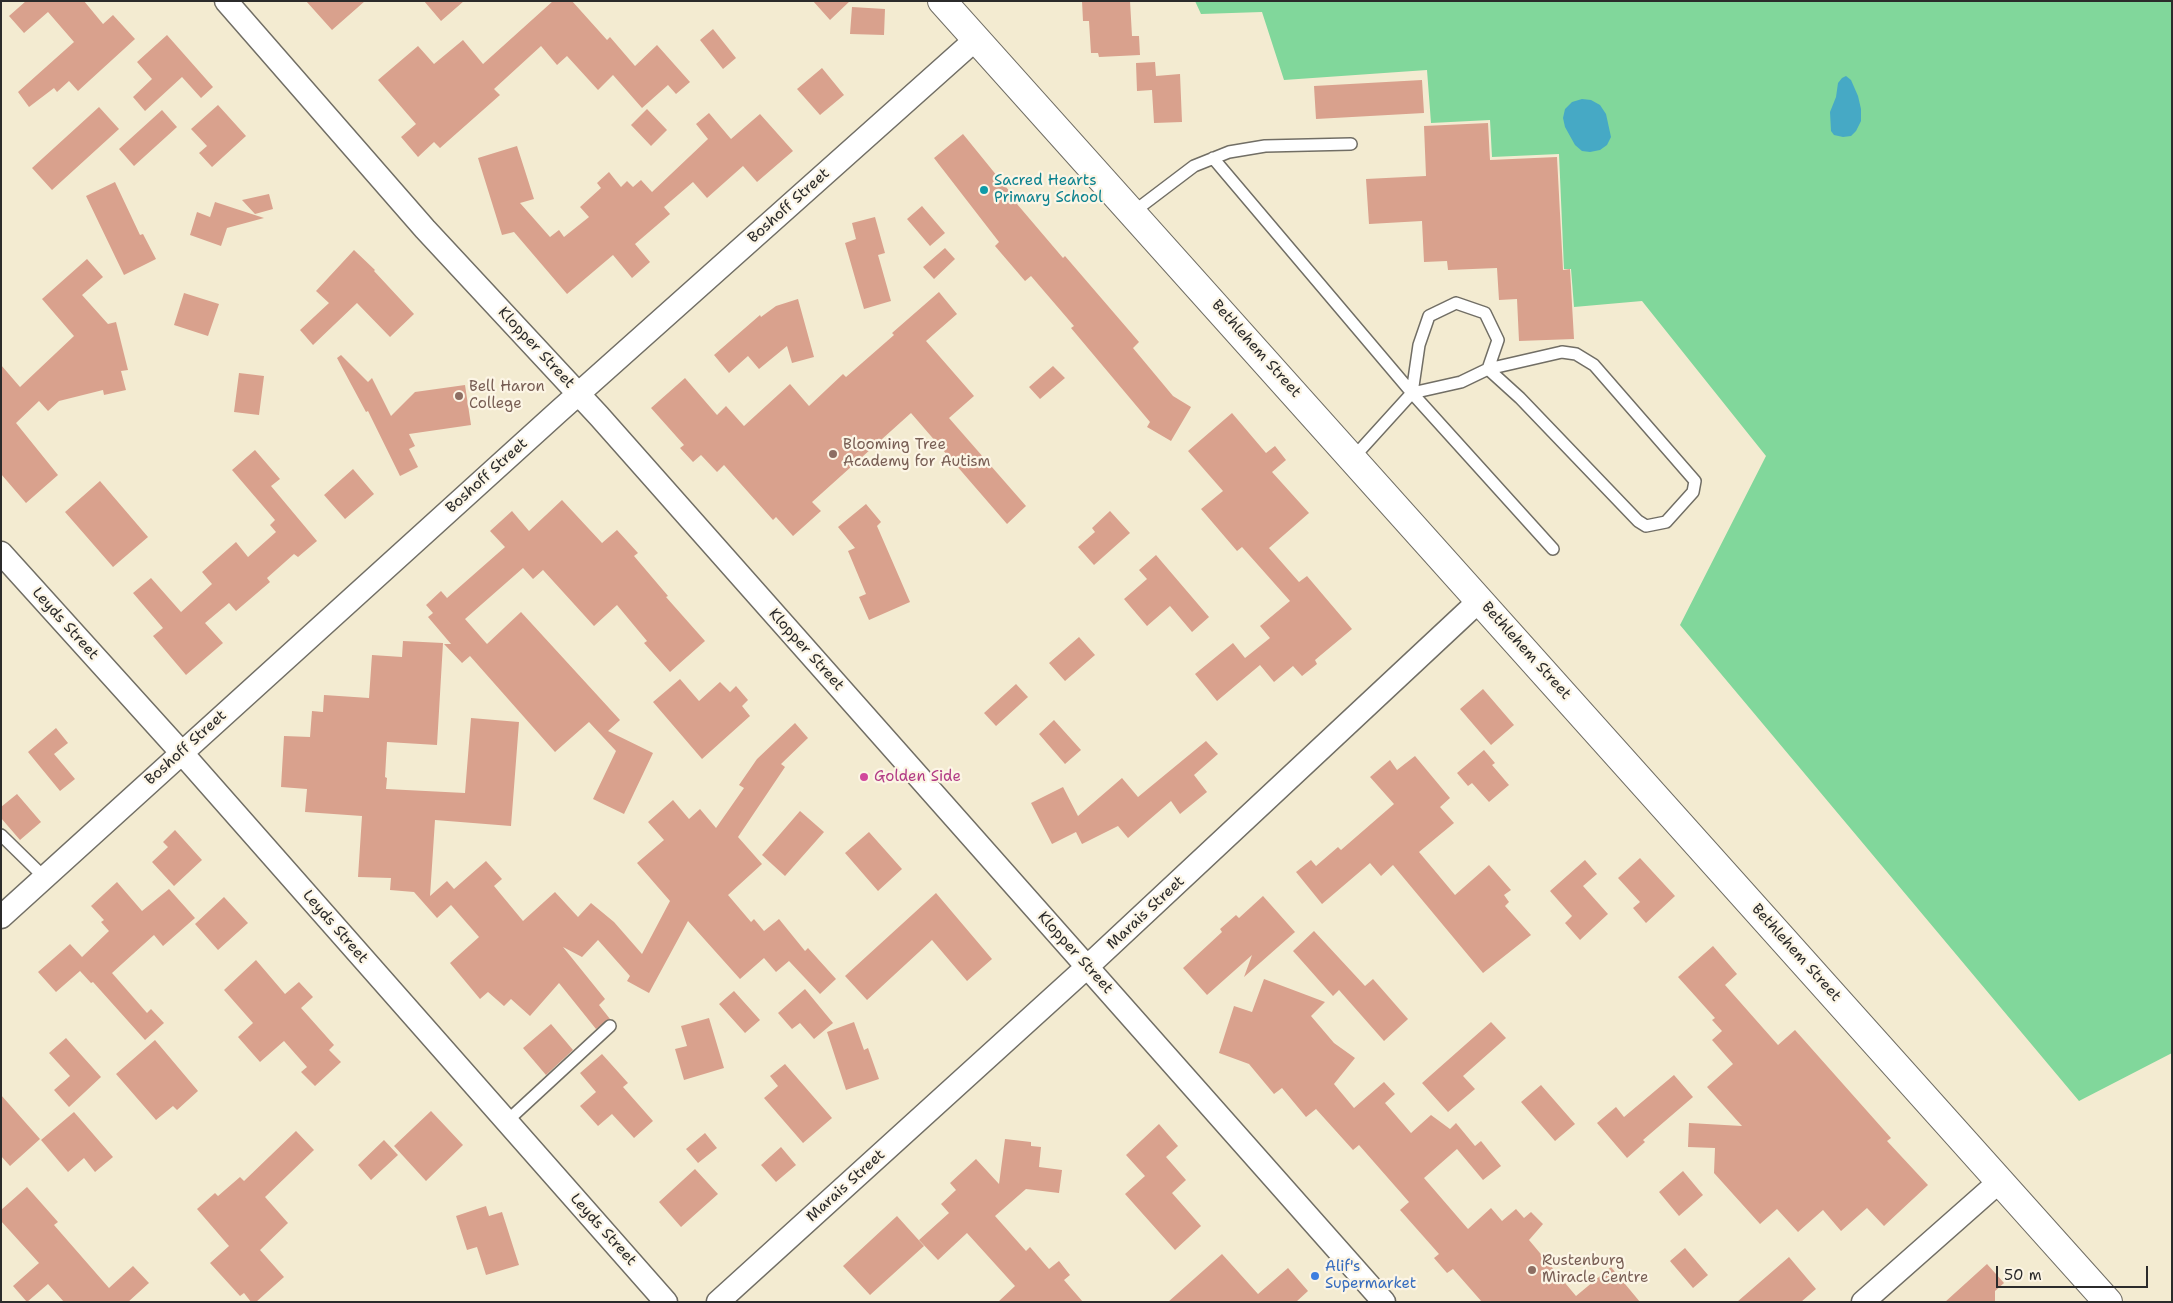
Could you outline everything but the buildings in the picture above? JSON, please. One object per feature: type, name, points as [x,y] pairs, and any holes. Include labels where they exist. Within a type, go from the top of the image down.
[{"type":"main road","name":"Bethlehem Street","points":[[942,1],[2108,1302]]},
{"type":"street","name":"Klopper Street","points":[[226,1],[425,229],[579,394],[1384,1302]]},
{"type":"street","name":"Boshoff Street","points":[[1,917],[181,752],[976,39]]},
{"type":"street","name":"Leyds Street","points":[[1,553],[181,752],[666,1302]]},
{"type":"street","name":"Marais Street","points":[[718,1302],[1087,967],[1480,600]]},
{"type":"street","points":[[1863,1302],[2000,1181]]},
{"type":"lane","points":[[1132,213],[1194,166],[1230,152],[1265,146],[1350,144]]},
{"type":"lane","points":[[1213,158],[1412,393],[1553,550]]},
{"type":"lane","points":[[1353,458],[1412,393],[1419,345],[1429,316],[1456,303],[1485,313],[1498,340],[1488,369]]},
{"type":"lane","points":[[1412,393],[1461,382],[1488,369],[1562,352],[1576,354],[1594,365],[1687,470],[1695,481],[1693,492],[1666,522],[1654,526],[1643,525],[1600,484],[1520,398],[1488,369]]},
{"type":"lane","points":[[1,835],[45,878]]},
{"type":"lane","points":[[506,1122],[610,1026]]},
{"type":"green space","points":[[1195,1],[2172,1],[2172,1053],[2079,1101],[1680,625],[1766,456],[1642,301],[1574,307],[1571,269],[1564,269],[1559,154],[1492,157],[1490,120],[1431,123],[1427,70],[1284,80],[1262,12],[1201,14]]},
{"type":"water","points":[[1846,76],[1851,80],[1858,96],[1861,121],[1851,136],[1843,137],[1834,135],[1831,131],[1830,112],[1836,97],[1838,83]]},
{"type":"water","points":[[1582,99],[1591,100],[1600,105],[1606,114],[1611,137],[1607,145],[1600,150],[1582,151],[1575,145],[1565,127],[1563,118],[1565,109],[1572,102]]},
{"type":"place","name":"Sacred Hearts Primary School","points":[[984,190]]},
{"type":"place","name":"Bell Haron College","points":[[459,396]]},
{"type":"place","name":"Blooming Tree Academy for Autism","points":[[833,454]]},
{"type":"place","name":"Golden Side","points":[[864,777]]},
{"type":"place","name":"Rustenburg Miracle Centre","points":[[1532,1270]]},
{"type":"place","name":"Alif's Supermarket","points":[[1315,1276]]}]
